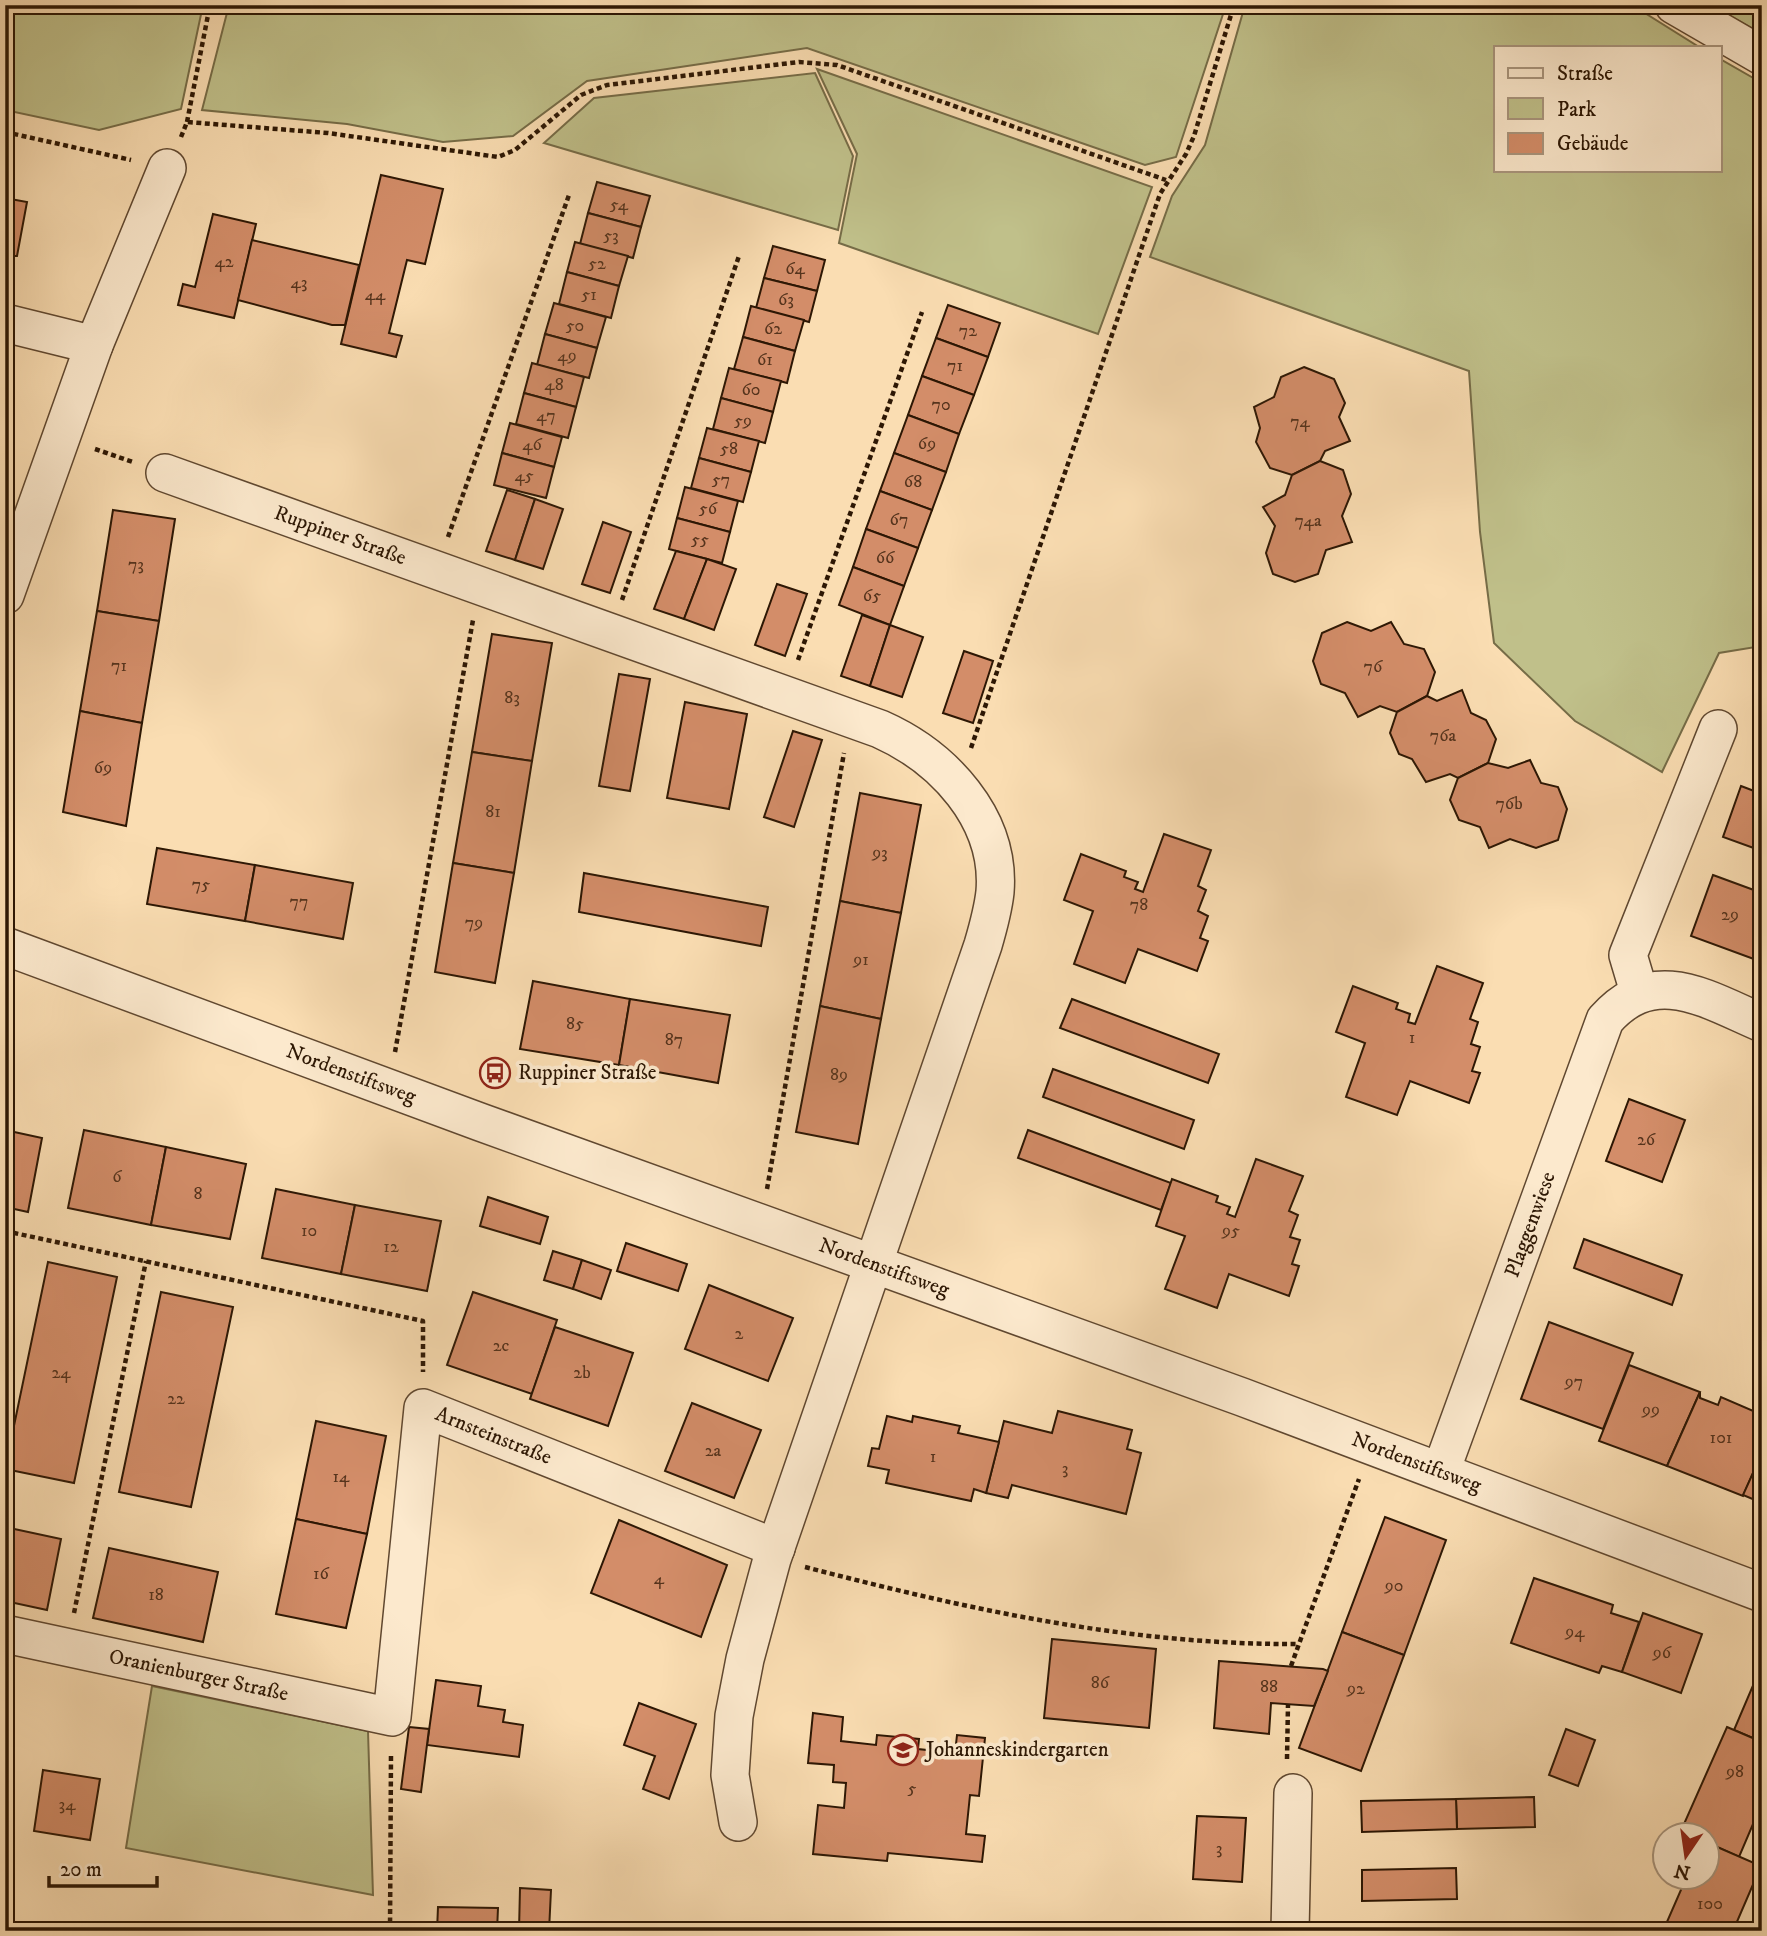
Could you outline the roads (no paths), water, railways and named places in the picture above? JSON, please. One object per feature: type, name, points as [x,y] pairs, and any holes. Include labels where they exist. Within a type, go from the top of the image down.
[{"type":"street","points":[[1674,5],[1762,56]]},
{"type":"street","points":[[5,595],[94,345],[167,169]]},
{"type":"street","points":[[5,323],[94,345]]},
{"type":"street","name":"Ruppiner Straße","points":[[165,473],[851,718],[901,738],[919,749],[958,785],[975,810],[987,838],[994,866],[993,907],[983,946],[876,1263]]},
{"type":"street","points":[[1718,729],[1628,956],[1639,992],[1662,989],[1693,993],[1762,1023]]},
{"type":"street","name":"Nordenstiftsweg","points":[[5,946],[1441,1471],[1762,1593]]},
{"type":"street","name":"Plaggenwiese","points":[[1441,1471],[1605,1020],[1618,1005],[1639,992]]},
{"type":"street","points":[[738,1822],[730,1775],[734,1716],[745,1659],[774,1553],[876,1263]]},
{"type":"street","name":"Arnsteinstraße","points":[[392,1717],[423,1408],[774,1553]]},
{"type":"street","name":"Oranienburger Straße","points":[[5,1634],[392,1717]]},
{"type":"street","points":[[1290,1931],[1293,1793]]},
{"type":"place","name":"Ruppiner Straße","points":[[495,1073]]},
{"type":"place","name":"Johanneskindergarten","points":[[903,1750]]}]
